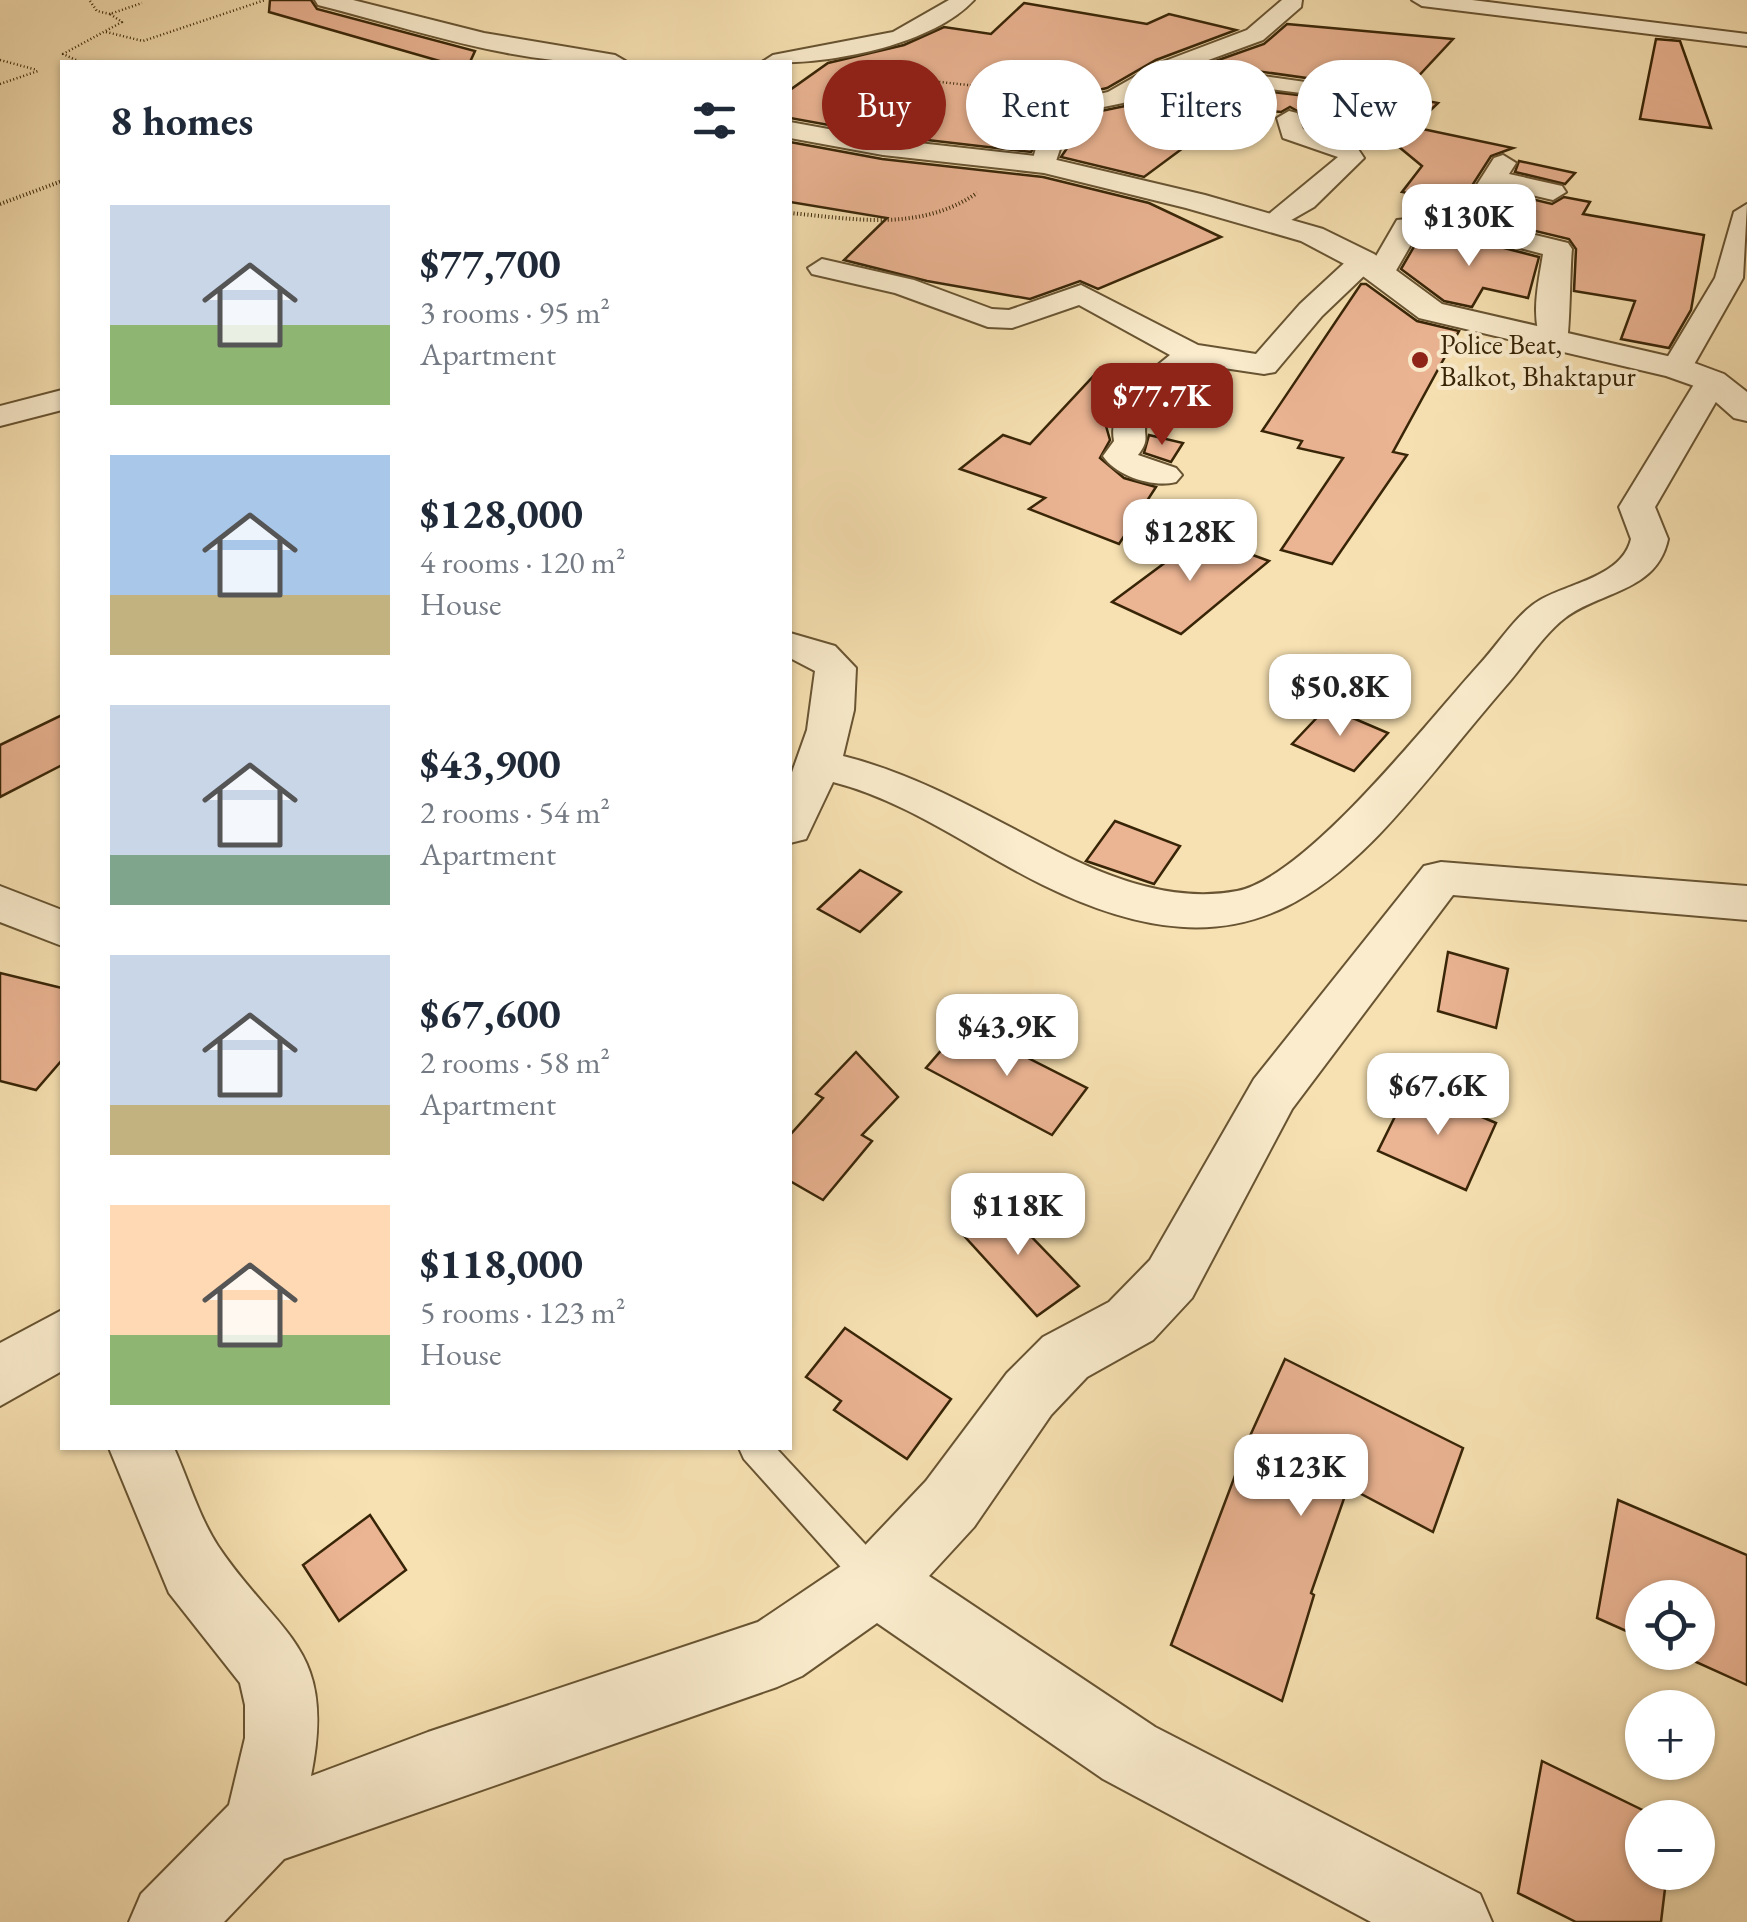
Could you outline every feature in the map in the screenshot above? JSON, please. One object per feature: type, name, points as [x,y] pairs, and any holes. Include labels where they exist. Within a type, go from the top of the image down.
[{"type":"street","points":[[326,0],[484,40],[603,60]]},
{"type":"street","points":[[783,60],[900,37],[964,0]]},
{"type":"street","points":[[1189,60],[1254,35],[1291,6],[1292,0]]},
{"type":"street","points":[[1422,0],[1747,40]]},
{"type":"street","points":[[1044,165],[1049,145],[1081,105],[1124,94]]},
{"type":"street","points":[[1272,223],[1305,201],[1351,158],[1347,151],[1292,132],[1289,118]]},
{"type":"street","points":[[792,130],[883,147],[1044,165],[1272,223],[1312,235],[1372,268],[1431,311],[1556,338],[1694,375],[1747,410]]},
{"type":"street","points":[[1454,223],[1481,199],[1499,171],[1553,192]]},
{"type":"street","points":[[820,764],[882,780],[1063,875],[1138,902],[1192,912],[1247,907],[1290,888],[1338,848],[1552,609],[1585,596],[1642,560],[1650,535],[1638,520],[1637,507],[1694,375],[1729,278],[1747,212]]},
{"type":"street","points":[[822,268],[904,286],[988,318],[1012,319],[1081,294],[1190,353],[1264,365],[1311,310],[1372,268],[1407,226],[1454,223],[1558,249],[1552,294],[1556,338]]},
{"type":"street","points":[[1164,475],[1124,462],[1120,456],[1131,442],[1126,431],[1130,412],[1190,353]]},
{"type":"street","points":[[0,416],[60,401]]},
{"type":"street","points":[[792,646],[821,655],[836,668],[836,688],[820,764],[792,824]]},
{"type":"street","points":[[263,1826],[316,1813],[428,1768],[777,1651],[877,1582],[950,1504],[1028,1394],[1065,1357],[1131,1321],[1171,1278],[1273,1094],[1442,878],[1747,904]]},
{"type":"street","points":[[0,903],[60,928]]},
{"type":"street","points":[[0,1377],[60,1339]]},
{"type":"street","points":[[142,1450],[193,1568],[273,1667],[282,1738],[263,1826],[170,1922]]},
{"type":"street","points":[[877,1582],[1130,1752],[1452,1922]]},
{"type":"lane","points":[[758,1450],[877,1582]]},
{"type":"path","points":[[106,32],[143,41],[266,0]]},
{"type":"path","points":[[76,60],[63,54],[122,22],[97,11],[90,1]]},
{"type":"path","points":[[110,14],[142,3]]},
{"type":"path","points":[[0,60],[38,70],[0,84]]},
{"type":"path","points":[[946,83],[1108,100]]},
{"type":"path","points":[[792,213],[886,218],[949,213],[1012,162]]},
{"type":"path","points":[[0,204],[60,182]]},
{"type":"building","points":[[270,0],[311,0],[317,9],[475,51],[471,60],[436,60],[269,12]]},
{"type":"building","points":[[1024,3],[1147,24],[1169,14],[1236,30],[1156,60],[1124,60],[1124,78],[1104,89],[1104,60],[966,60],[966,144],[946,142],[946,60],[841,60],[904,45],[944,27],[991,34]]},
{"type":"building","points":[[1287,24],[1453,39],[1432,62],[1297,60],[1297,77],[1277,74],[1277,60],[1218,60],[1264,44]]},
{"type":"building","points":[[1656,39],[1680,41],[1711,128],[1640,119]]},
{"type":"building","points":[[822,67],[822,124],[792,118],[792,89]]},
{"type":"building","points":[[1277,93],[1297,95],[1297,111],[1290,107],[1277,112]]},
{"type":"building","points":[[1124,106],[1124,150],[1180,150],[1144,177],[1061,157],[1066,150],[1104,150],[1104,110]]},
{"type":"building","points":[[1432,131],[1513,148],[1491,156],[1468,192],[1445,211],[1429,213],[1441,200],[1402,192],[1422,166],[1403,150],[1432,150]]},
{"type":"building","points":[[792,142],[882,159],[1043,177],[1149,203],[1221,237],[1098,289],[1080,281],[1030,299],[927,281],[844,260],[887,218],[792,202]]},
{"type":"building","points":[[1519,161],[1575,173],[1565,184],[1515,172]]},
{"type":"building","points":[[1502,192],[1552,204],[1564,197],[1590,202],[1583,214],[1704,235],[1691,310],[1669,348],[1621,339],[1635,301],[1574,291],[1576,249],[1569,239],[1481,218]]},
{"type":"building","points":[[1454,235],[1539,257],[1528,298],[1483,288],[1472,307],[1444,301],[1401,269],[1419,238]]},
{"type":"building","points":[[1361,284],[1417,321],[1459,331],[1393,452],[1407,455],[1332,564],[1281,550],[1343,458],[1298,448],[1302,441],[1262,431]]},
{"type":"building","points":[[1101,368],[1139,377],[1119,401],[1106,426],[1110,440],[1100,458],[1124,478],[1156,487],[1119,544],[1029,509],[1045,498],[960,469],[1003,435],[1030,444]]},
{"type":"building","points":[[1149,435],[1183,443],[1171,462],[1144,453]]},
{"type":"building","points":[[1201,536],[1269,561],[1181,634],[1112,602]]},
{"type":"building","points":[[1327,707],[1388,733],[1354,771],[1292,744]]},
{"type":"building","points":[[60,716],[60,766],[0,797],[0,745]]},
{"type":"building","points":[[1115,821],[1180,846],[1154,884],[1086,861]]},
{"type":"building","points":[[860,870],[901,892],[860,932],[818,909]]},
{"type":"building","points":[[1448,952],[1508,969],[1496,1028],[1438,1011]]},
{"type":"building","points":[[0,973],[60,988],[60,1062],[36,1090],[0,1081]]},
{"type":"building","points":[[963,1025],[1087,1088],[1052,1135],[926,1068]]},
{"type":"building","points":[[856,1052],[898,1097],[862,1135],[872,1141],[823,1200],[792,1182],[792,1133],[823,1098],[816,1094]]},
{"type":"building","points":[[1410,1086],[1496,1123],[1466,1190],[1378,1151]]},
{"type":"building","points":[[997,1201],[1079,1286],[1037,1316],[956,1227]]},
{"type":"building","points":[[845,1328],[951,1399],[907,1459],[834,1410],[841,1401],[806,1377]]},
{"type":"building","points":[[1285,1359],[1463,1448],[1433,1532],[1348,1487],[1311,1593],[1314,1595],[1282,1701],[1171,1645],[1250,1436]]},
{"type":"building","points":[[1618,1500],[1747,1555],[1747,1685],[1714,1670],[1715,1580],[1625,1580],[1625,1630],[1597,1618]]},
{"type":"building","points":[[370,1515],[406,1570],[339,1621],[303,1565]]},
{"type":"building","points":[[1542,1761],[1625,1801],[1625,1890],[1665,1890],[1661,1922],[1576,1922],[1518,1893]]},
{"type":"place","name":"Police Beat, Balkot, Bhaktapur","points":[[1420,360]]}]
